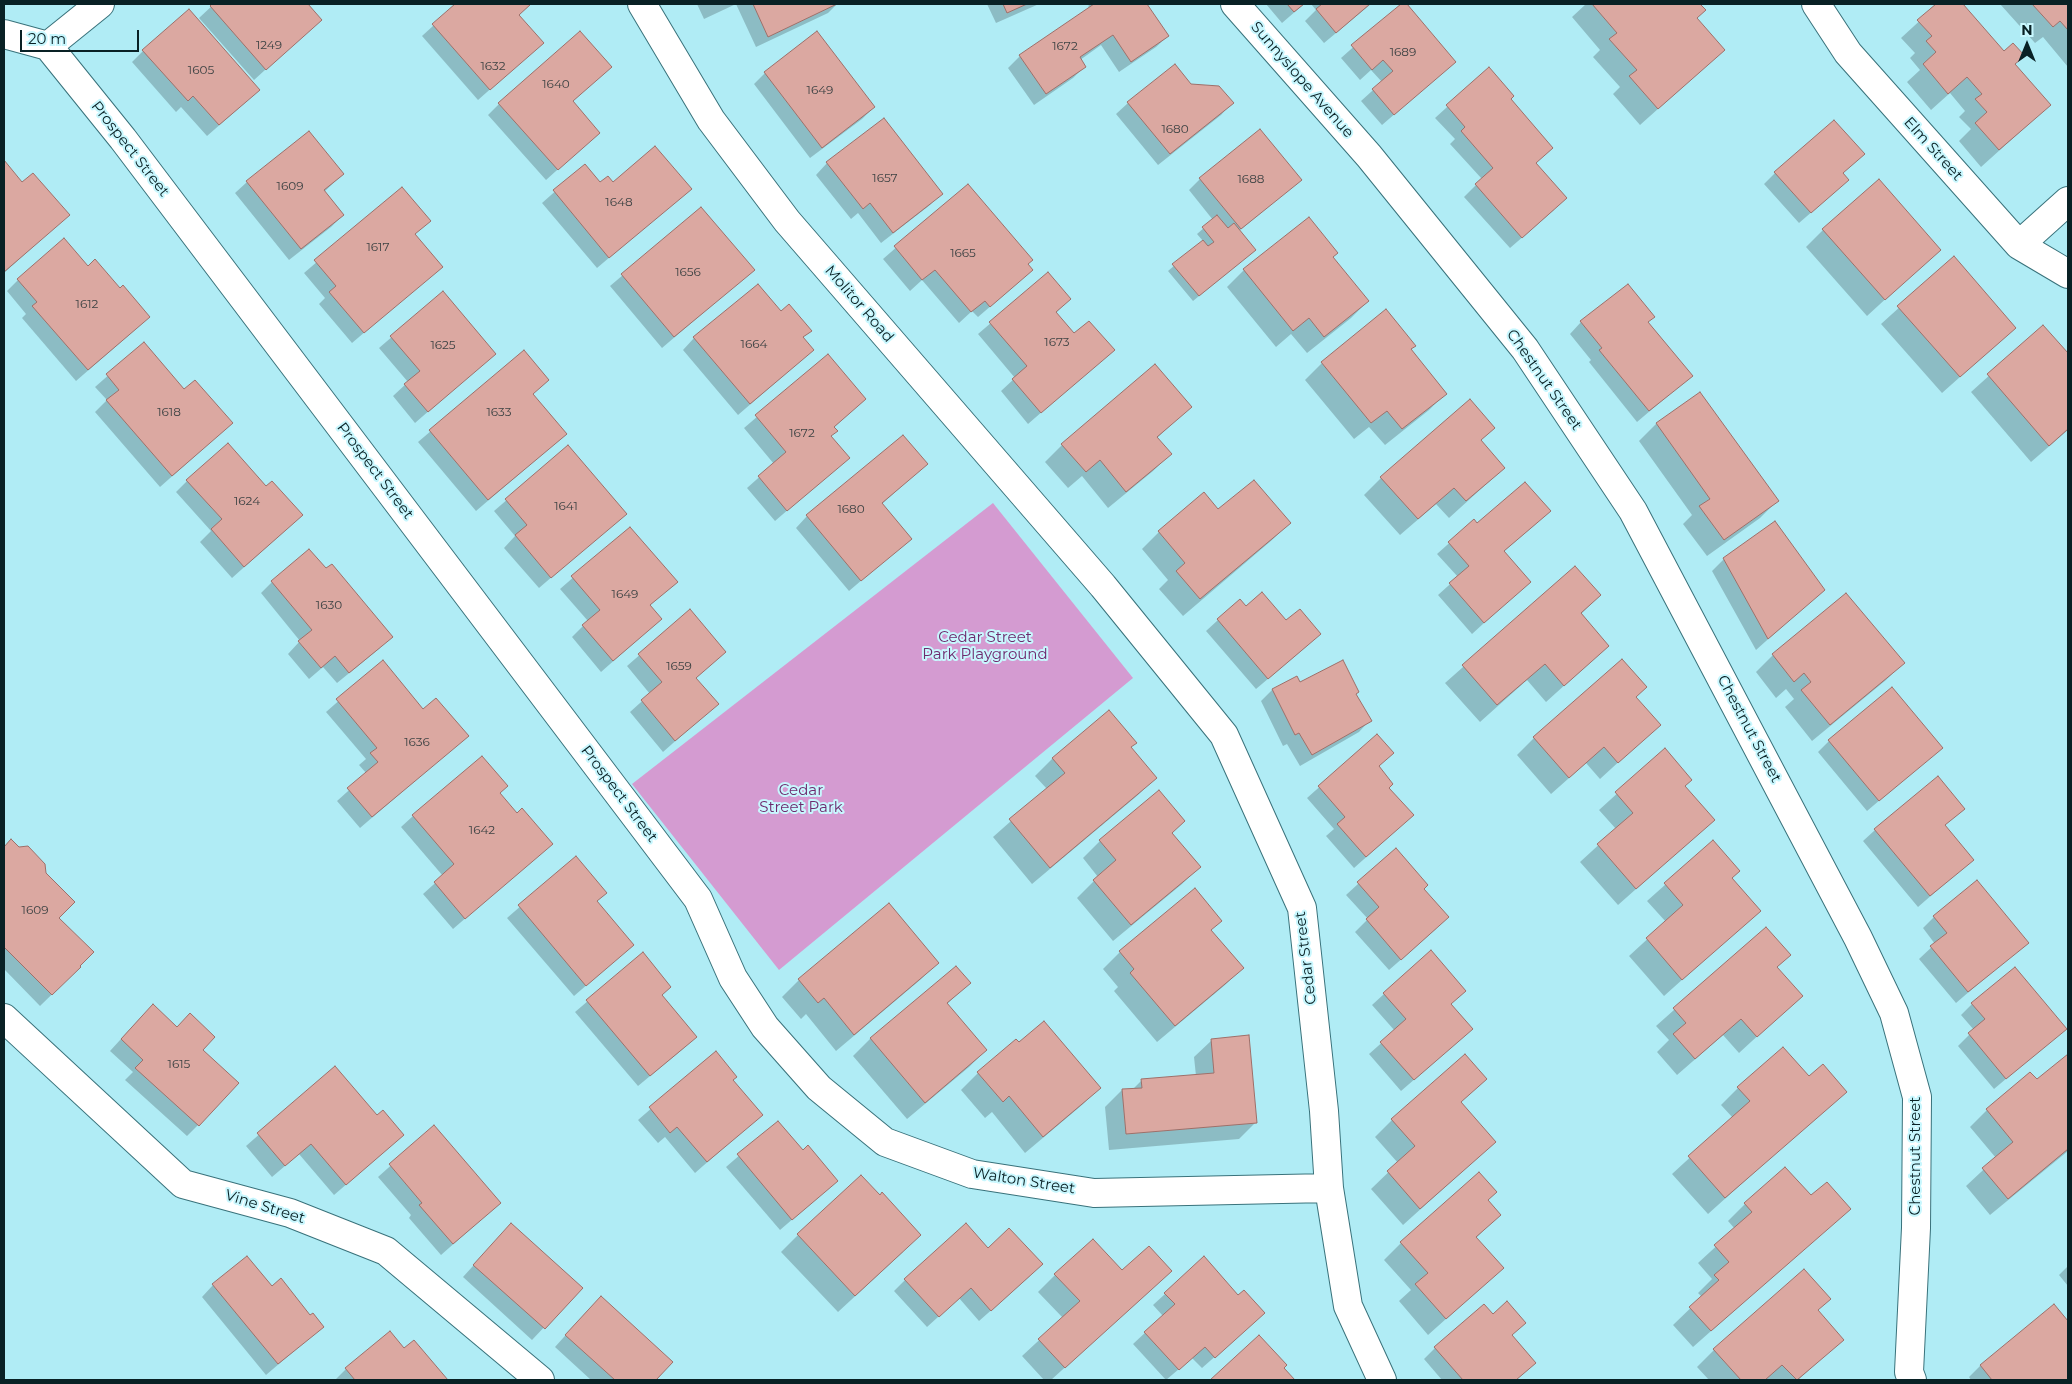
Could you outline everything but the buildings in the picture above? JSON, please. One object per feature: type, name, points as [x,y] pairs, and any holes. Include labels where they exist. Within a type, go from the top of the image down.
[{"type":"street","points":[[4,34],[48,46],[100,4]]},
{"type":"street","name":"Molitor Road","points":[[642,4],[711,120],[787,221],[1103,586]]},
{"type":"street","name":"Sunnyslope Avenue","points":[[1235,4],[1369,156]]},
{"type":"street","name":"Elm Street","points":[[1816,4],[1848,53],[2019,244],[2068,274]]},
{"type":"street","name":"Prospect Street","points":[[48,46],[123,138],[698,899]]},
{"type":"street","name":"Chestnut Street","points":[[1369,156],[1525,349],[1634,511],[1858,938],[1894,1013],[1917,1097],[1916,1228],[1909,1372],[1912,1380]]},
{"type":"street","points":[[2019,244],[2068,201]]},
{"type":"street","name":"Cedar Street","points":[[1103,586],[1224,735],[1302,908],[1324,1111],[1329,1188],[1348,1306],[1382,1380]]},
{"type":"street","name":"Walton Street","points":[[698,899],[733,978],[765,1027],[819,1088],[886,1142],[972,1174],[1094,1193],[1329,1188]]},
{"type":"street","name":"Vine Street","points":[[4,1018],[183,1184],[290,1213],[386,1251],[540,1380]]},
{"type":"green space","name":"Cedar Street Park","points":[[993,503],[1133,678],[779,970],[632,784]]},
{"type":"park label","name":"Cedar Street Park Playground","points":[[985,646]]}]
